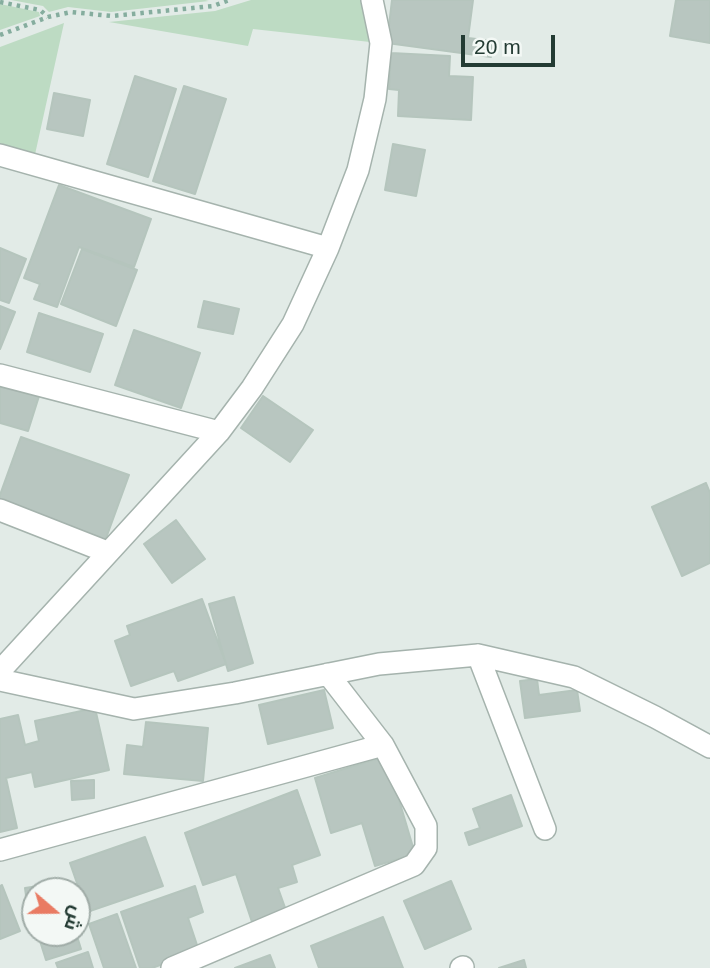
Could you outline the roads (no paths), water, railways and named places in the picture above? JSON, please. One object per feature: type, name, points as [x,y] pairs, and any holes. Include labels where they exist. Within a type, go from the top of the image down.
[{"type":"street","points":[[0,671],[219,432],[252,388],[293,324],[328,248],[358,170],[375,99],[381,43],[372,0]]},
{"type":"street","points":[[0,155],[328,248]]},
{"type":"street","points":[[0,375],[219,432]]},
{"type":"street","points":[[0,510],[107,552]]},
{"type":"street","points":[[478,655],[545,829]]},
{"type":"street","points":[[0,680],[134,709],[235,693],[379,664],[478,655],[574,677],[710,747]]},
{"type":"street","points":[[172,968],[414,865],[426,848],[426,826],[383,745],[328,674]]},
{"type":"street","points":[[0,850],[383,745]]}]
